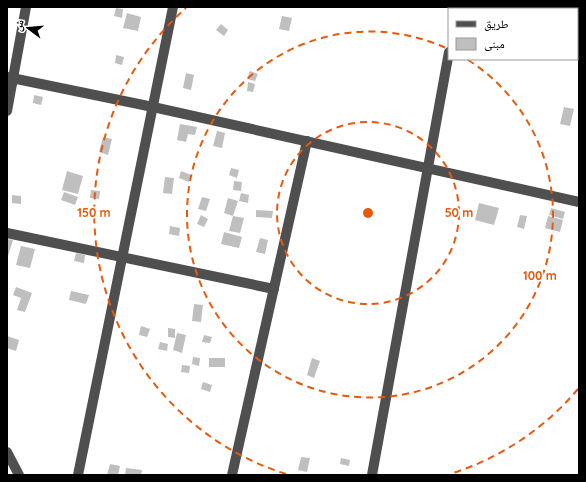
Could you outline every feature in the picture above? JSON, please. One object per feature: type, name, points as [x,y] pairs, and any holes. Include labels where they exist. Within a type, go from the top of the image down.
[{"type":"street","points":[[7,111],[10,78],[26,7]]},
{"type":"street","points":[[78,475],[173,7]]},
{"type":"street","points":[[372,475],[448,58]]},
{"type":"street","points":[[10,78],[153,107],[579,202]]},
{"type":"street","points":[[232,475],[307,141]]},
{"type":"street","points":[[7,233],[274,289]]},
{"type":"street","points":[[7,452],[19,475]]},
{"type":"building","points":[[116,8],[123,9],[122,18],[114,16]]},
{"type":"building","points":[[127,13],[141,17],[138,31],[123,28]]},
{"type":"building","points":[[282,16],[292,18],[289,31],[279,29]]},
{"type":"building","points":[[221,24],[228,30],[224,36],[216,30]]},
{"type":"building","points":[[116,55],[124,57],[122,65],[115,63]]},
{"type":"building","points":[[250,71],[258,74],[255,81],[247,79]]},
{"type":"building","points":[[186,73],[194,75],[191,90],[183,88]]},
{"type":"building","points":[[248,82],[255,84],[253,92],[247,91]]},
{"type":"building","points":[[34,95],[43,97],[41,105],[33,103]]},
{"type":"building","points":[[564,107],[574,109],[570,126],[560,124]]},
{"type":"building","points":[[180,124],[197,127],[195,135],[188,134],[186,142],[177,140]]},
{"type":"building","points":[[217,131],[225,133],[222,148],[213,146]]},
{"type":"building","points":[[103,137],[112,139],[108,155],[99,152]]},
{"type":"building","points":[[231,168],[239,170],[237,178],[229,175]]},
{"type":"building","points":[[67,171],[83,176],[78,194],[62,190]]},
{"type":"building","points":[[181,171],[191,175],[189,182],[179,178]]},
{"type":"building","points":[[165,177],[174,178],[172,194],[163,193]]},
{"type":"building","points":[[234,181],[242,182],[241,191],[233,190]]},
{"type":"building","points":[[91,190],[100,191],[99,199],[90,198]]},
{"type":"building","points":[[64,192],[78,197],[75,205],[61,200]]},
{"type":"building","points":[[241,193],[249,195],[248,203],[239,201]]},
{"type":"building","points":[[12,195],[21,196],[21,204],[12,203]]},
{"type":"building","points":[[202,197],[210,199],[206,211],[198,209]]},
{"type":"building","points":[[228,198],[238,201],[233,216],[224,213]]},
{"type":"building","points":[[479,203],[499,208],[494,225],[475,220]]},
{"type":"building","points":[[551,208],[565,212],[563,219],[549,215]]},
{"type":"building","points":[[256,210],[273,211],[272,218],[256,217]]},
{"type":"building","points":[[201,215],[208,219],[204,227],[197,224]]},
{"type":"building","points":[[520,215],[527,216],[524,229],[517,227]]},
{"type":"building","points":[[233,216],[244,218],[240,233],[229,231]]},
{"type":"building","points":[[548,216],[563,220],[560,232],[545,228]]},
{"type":"building","points":[[170,226],[180,228],[179,236],[169,234]]},
{"type":"building","points":[[224,232],[242,237],[239,248],[221,244]]},
{"type":"building","points":[[260,238],[268,240],[265,254],[256,252]]},
{"type":"building","points":[[7,239],[13,240],[8,256],[7,255]]},
{"type":"building","points":[[21,246],[35,249],[30,268],[16,265]]},
{"type":"building","points":[[76,253],[85,255],[84,263],[74,261]]},
{"type":"building","points":[[16,287],[32,293],[25,312],[17,310],[21,298],[13,295]]},
{"type":"building","points":[[71,291],[89,295],[86,304],[69,300]]},
{"type":"building","points":[[194,304],[203,305],[201,322],[192,321]]},
{"type":"building","points":[[141,326],[150,329],[147,337],[139,335]]},
{"type":"building","points":[[168,328],[175,329],[175,338],[168,337]]},
{"type":"building","points":[[177,333],[186,335],[182,353],[173,350]]},
{"type":"building","points":[[204,335],[212,337],[210,343],[202,342]]},
{"type":"building","points":[[7,336],[19,340],[16,351],[7,348]]},
{"type":"building","points":[[160,342],[168,344],[167,351],[158,349]]},
{"type":"building","points":[[193,357],[200,358],[199,366],[192,364]]},
{"type":"building","points":[[209,358],[225,358],[225,367],[209,367]]},
{"type":"building","points":[[312,358],[320,361],[314,378],[307,375]]},
{"type":"building","points":[[182,365],[190,366],[189,373],[181,372]]},
{"type":"building","points":[[203,382],[212,385],[210,392],[201,389]]},
{"type":"building","points":[[301,457],[310,458],[307,472],[298,470]]},
{"type":"building","points":[[341,458],[350,460],[349,466],[340,464]]},
{"type":"building","points":[[110,464],[120,466],[118,475],[107,475]]},
{"type":"building","points":[[126,468],[142,470],[141,475],[125,475]]}]
